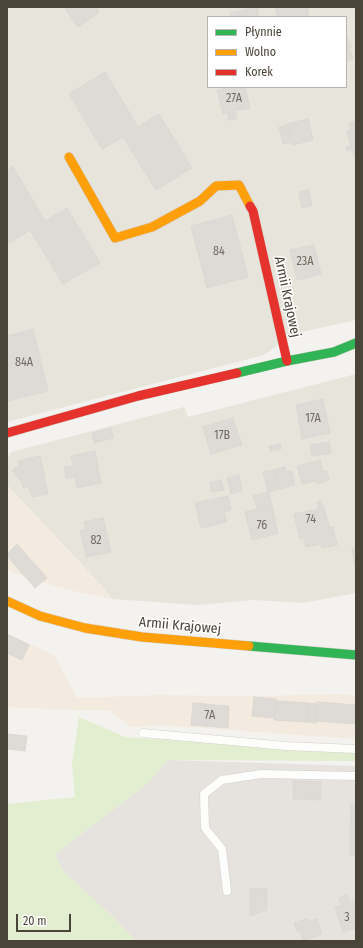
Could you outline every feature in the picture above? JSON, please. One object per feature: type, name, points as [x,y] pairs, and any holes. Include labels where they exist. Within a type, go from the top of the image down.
[{"type":"street","name":"Armii Krajowej","points":[[69,157],[115,238],[152,227],[200,200],[216,186],[239,185],[253,211],[287,361]]},
{"type":"street","points":[[7,433],[138,396],[287,361],[334,352],[356,343]]},
{"type":"street","name":"Armii Krajowej","points":[[7,601],[40,616],[85,628],[109,632],[142,637],[356,655]]},
{"type":"lane","points":[[143,733],[286,746],[356,749]]},
{"type":"lane","points":[[227,891],[222,849],[205,828],[204,794],[222,780],[261,774],[356,776]]},
{"type":"shaded area","points":[[7,7],[356,7],[356,320],[293,334],[264,355],[7,422]]},
{"type":"shaded area","points":[[356,374],[356,593],[303,603],[253,600],[198,605],[112,599],[100,584],[7,485],[7,459],[11,452],[184,407],[188,417]]},
{"type":"shaded area","points":[[7,485],[100,584],[111,599],[30,579],[7,570]]},
{"type":"shaded area","points":[[7,633],[54,655],[77,698],[159,695],[254,696],[340,694],[356,696],[356,739],[161,725],[131,727],[109,710],[7,707]]},
{"type":"shaded area","points":[[168,760],[356,766],[356,941],[136,941],[112,916],[63,871],[55,854],[147,784]]},
{"type":"green space","points":[[79,717],[125,737],[356,753],[356,761],[168,760],[147,784],[55,854],[63,871],[112,916],[136,941],[7,941],[7,804],[75,797],[72,764]]},
{"type":"building","points":[[64,7],[96,7],[99,12],[78,27]]},
{"type":"building","points":[[257,7],[259,16],[230,16],[230,13]]},
{"type":"building","points":[[275,7],[307,7],[309,15],[303,16],[277,16]]},
{"type":"building","points":[[347,37],[351,47],[349,48],[353,59],[347,62]]},
{"type":"building","points":[[105,72],[138,127],[159,114],[192,168],[156,190],[123,137],[102,149],[69,94]]},
{"type":"building","points":[[226,88],[245,88],[250,108],[235,111],[237,119],[229,120],[227,113],[223,114],[217,90]]},
{"type":"building","points":[[308,119],[313,140],[292,145],[287,124]]},
{"type":"building","points":[[356,121],[356,161],[352,150],[347,151],[346,147],[351,146],[347,131],[351,130],[349,123]]},
{"type":"building","points":[[287,125],[291,142],[283,144],[279,127]]},
{"type":"building","points":[[13,167],[45,221],[67,208],[100,263],[63,284],[30,230],[9,243],[7,239],[7,170]]},
{"type":"building","points":[[309,190],[312,206],[302,208],[299,192]]},
{"type":"building","points":[[232,215],[248,277],[207,288],[191,226]]},
{"type":"building","points":[[314,245],[321,274],[297,280],[290,250]]},
{"type":"building","points":[[33,329],[48,391],[7,401],[7,336]]},
{"type":"building","points":[[323,399],[330,433],[302,439],[296,405]]},
{"type":"building","points":[[233,418],[242,445],[211,454],[203,427]]},
{"type":"building","points":[[111,428],[113,438],[94,443],[92,433]]},
{"type":"building","points":[[329,442],[331,454],[312,456],[310,445]]},
{"type":"building","points":[[280,444],[281,449],[270,451],[269,446]]},
{"type":"building","points":[[95,451],[101,483],[77,488],[75,477],[66,478],[64,467],[73,466],[71,456]]},
{"type":"building","points":[[40,456],[48,494],[32,497],[29,487],[23,488],[22,482],[12,471],[19,465],[18,461]]},
{"type":"building","points":[[320,460],[323,472],[327,471],[329,480],[317,484],[316,481],[302,484],[297,466]]},
{"type":"building","points":[[285,467],[286,472],[292,471],[295,485],[279,489],[274,470]]},
{"type":"building","points":[[274,470],[279,489],[268,492],[263,472]]},
{"type":"building","points":[[239,475],[242,491],[231,494],[227,478]]},
{"type":"building","points":[[221,480],[224,490],[212,492],[210,483]]},
{"type":"building","points":[[269,492],[272,506],[257,509],[253,496]]},
{"type":"building","points":[[228,496],[231,510],[224,512],[227,522],[201,528],[195,503]]},
{"type":"building","points":[[321,501],[329,527],[333,527],[337,545],[322,548],[321,544],[306,547],[304,538],[300,539],[294,514],[318,509],[317,502]]},
{"type":"building","points":[[272,506],[278,533],[252,540],[245,512]]},
{"type":"building","points":[[103,518],[111,552],[86,557],[80,531],[86,529],[84,522]]},
{"type":"building","points":[[17,544],[47,578],[35,588],[7,556],[7,554]]},
{"type":"building","points":[[352,548],[356,548],[356,567],[355,567]]},
{"type":"building","points":[[7,634],[29,645],[22,660],[7,653]]},
{"type":"building","points":[[254,697],[276,699],[274,718],[252,716]]},
{"type":"building","points":[[276,701],[308,703],[307,722],[274,720]]},
{"type":"building","points":[[317,702],[356,705],[356,724],[316,721]]},
{"type":"building","points":[[193,703],[229,706],[228,728],[191,725]]},
{"type":"building","points":[[308,703],[317,704],[316,723],[307,722]]},
{"type":"building","points":[[8,734],[27,736],[25,751],[7,749]]},
{"type":"building","points":[[293,781],[321,782],[321,800],[293,799]]},
{"type":"building","points":[[351,804],[356,804],[356,845],[350,845]]},
{"type":"building","points":[[350,845],[356,845],[356,855],[350,855]]},
{"type":"building","points":[[267,888],[267,910],[250,916],[250,889]]},
{"type":"building","points":[[347,895],[350,902],[356,900],[356,928],[343,932],[335,907],[341,905],[339,898]]},
{"type":"building","points":[[307,919],[308,922],[317,919],[322,934],[303,941],[300,931],[297,932],[294,923]]},
{"type":"traffic: fast","points":[[237,373],[334,352],[356,343]]},
{"type":"traffic: fast","points":[[249,646],[356,655]]},
{"type":"traffic: slow","points":[[69,157],[115,238],[152,227],[200,201],[216,186],[239,185],[250,206]]},
{"type":"traffic: slow","points":[[7,601],[40,616],[85,628],[142,637],[249,646]]},
{"type":"traffic: jam","points":[[250,206],[253,211],[287,361]]},
{"type":"traffic: jam","points":[[7,433],[138,396],[237,373]]}]
